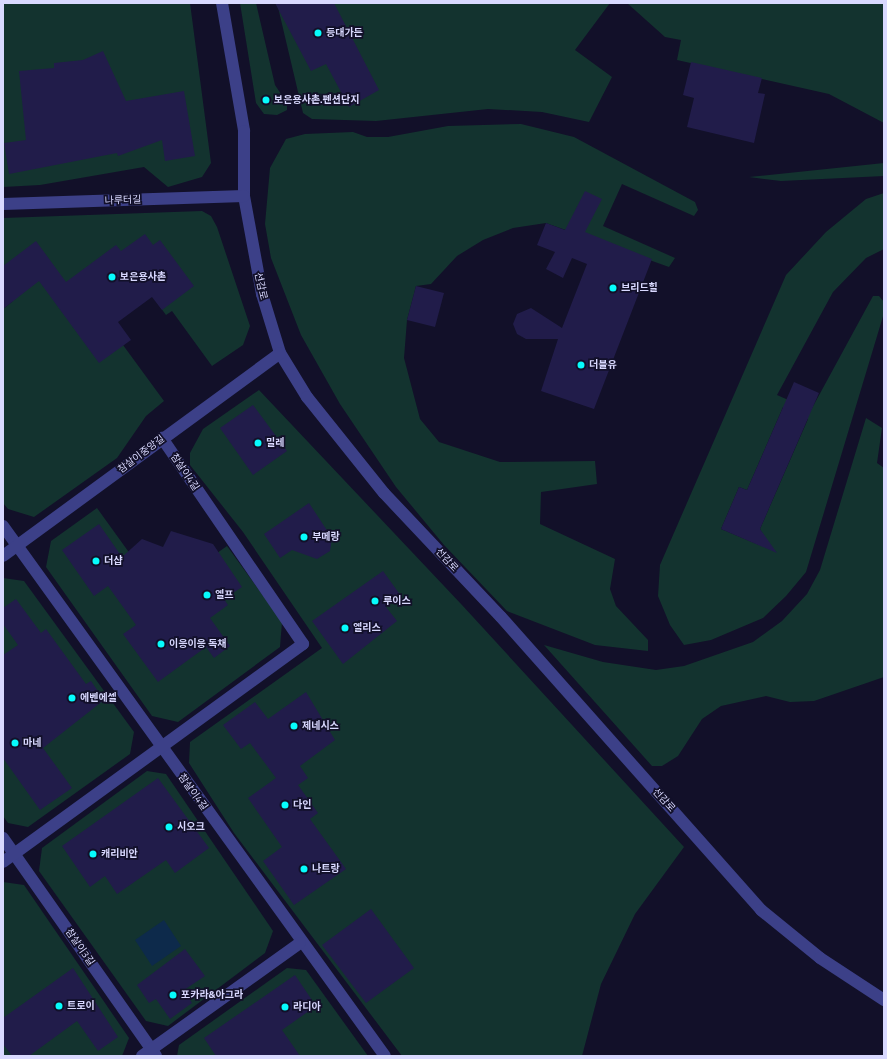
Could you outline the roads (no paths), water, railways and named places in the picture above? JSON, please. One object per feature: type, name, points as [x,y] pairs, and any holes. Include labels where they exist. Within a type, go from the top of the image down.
[{"type":"street","name":"선감로","points":[[222,3],[244,131],[244,196],[262,294],[280,353],[307,397],[384,493],[501,617],[761,910],[820,958],[884,1000]]},
{"type":"street","name":"나루터길","points":[[3,204],[244,196]]},
{"type":"street","name":"참살이중앙길","points":[[3,556],[280,353]]},
{"type":"street","name":"참살이4길","points":[[161,748],[303,644],[162,438]]},
{"type":"street","name":"참살이4길","points":[[3,526],[300,943],[385,1056]]},
{"type":"street","points":[[3,862],[161,748]]},
{"type":"street","name":"참살이3길","points":[[3,838],[150,1054]]},
{"type":"street","points":[[150,1054],[300,943]]},
{"type":"water","points":[[164,920],[181,946],[152,966],[135,940]]},
{"type":"place","name":"등대가든","points":[[318,33]]},
{"type":"place","name":"보은용사촌.펜션단지","points":[[266,100]]},
{"type":"place","name":"보은용사촌","points":[[112,277]]},
{"type":"place","name":"브리드힐","points":[[613,288]]},
{"type":"place","name":"더블유","points":[[581,365]]},
{"type":"place","name":"밀레","points":[[258,443]]},
{"type":"place","name":"부메랑","points":[[304,537]]},
{"type":"place","name":"더샵","points":[[96,561]]},
{"type":"place","name":"엘프","points":[[207,595]]},
{"type":"place","name":"루이스","points":[[375,601]]},
{"type":"place","name":"엘리스","points":[[345,628]]},
{"type":"place","name":"이응이응 독채","points":[[161,644]]},
{"type":"place","name":"에벤에셀","points":[[72,698]]},
{"type":"place","name":"제네시스","points":[[294,726]]},
{"type":"place","name":"마네","points":[[15,743]]},
{"type":"place","name":"다인","points":[[285,805]]},
{"type":"place","name":"시오크","points":[[169,827]]},
{"type":"place","name":"캐리비안","points":[[93,854]]},
{"type":"place","name":"나트랑","points":[[304,869]]},
{"type":"place","name":"포카라&아그라","points":[[173,995]]},
{"type":"place","name":"트로이","points":[[59,1006]]},
{"type":"place","name":"라디아","points":[[285,1007]]}]
